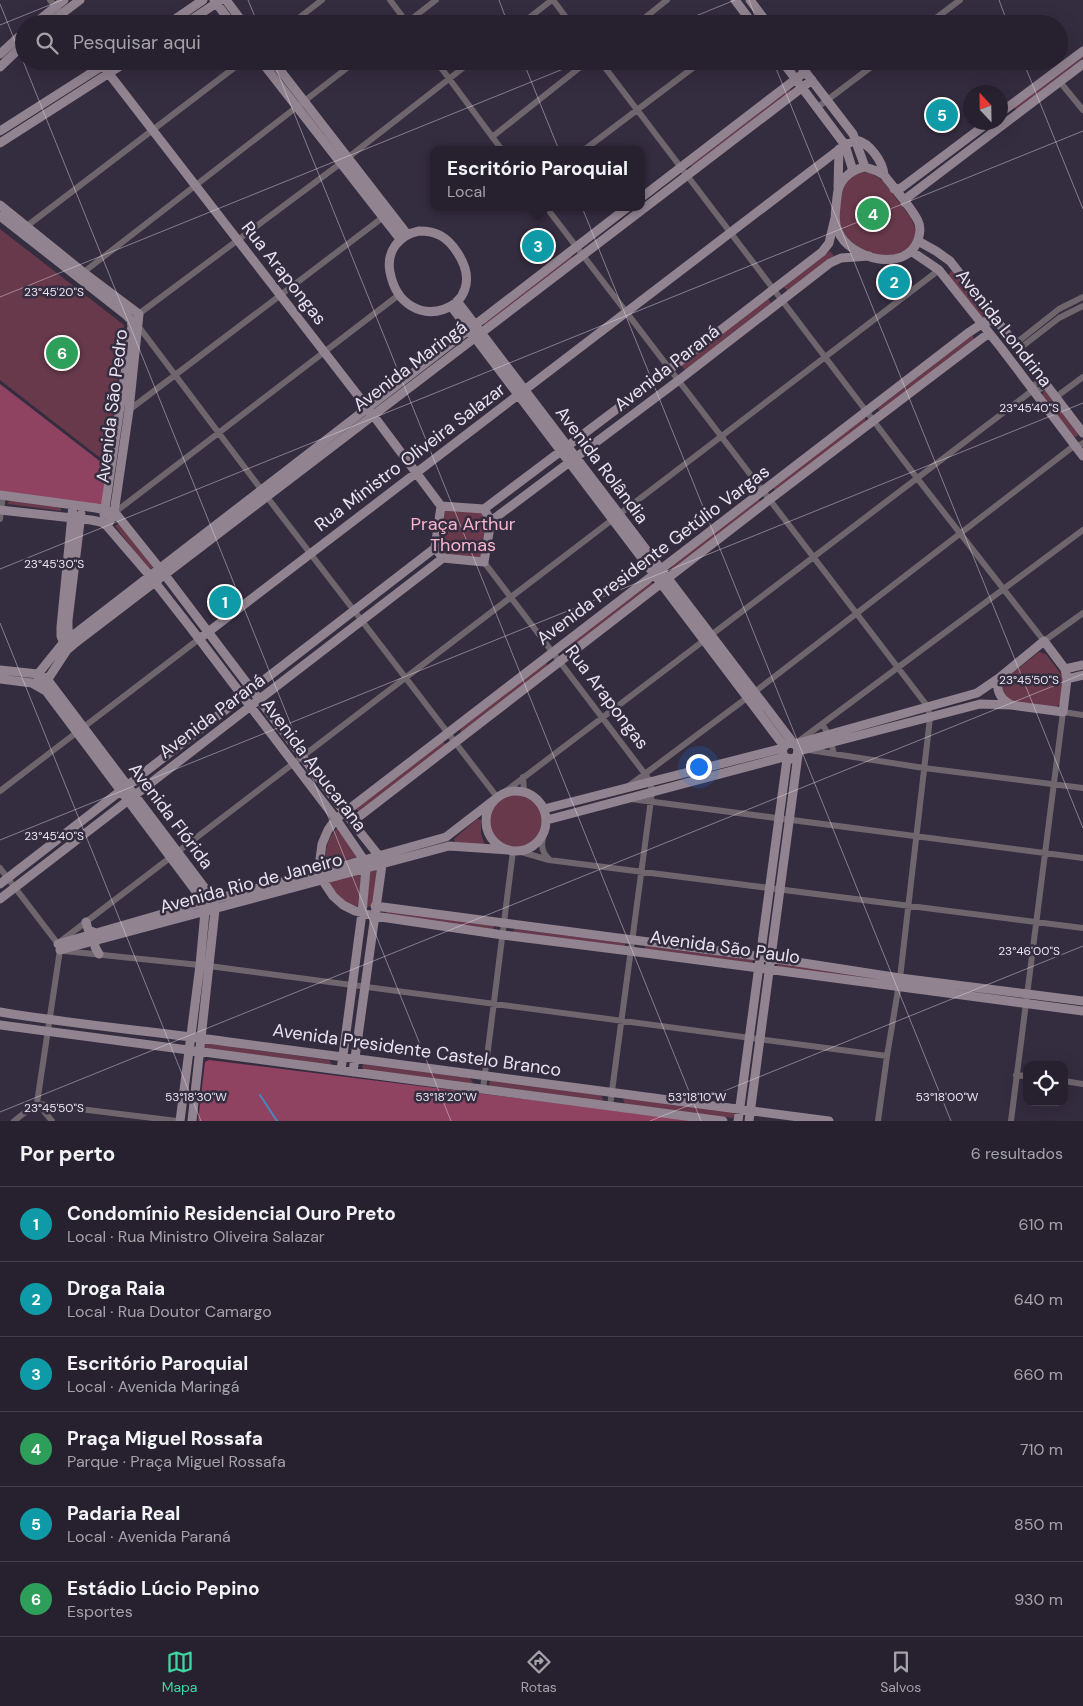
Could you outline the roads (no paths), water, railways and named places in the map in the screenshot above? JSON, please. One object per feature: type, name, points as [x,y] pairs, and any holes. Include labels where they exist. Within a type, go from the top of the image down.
[{"type":"street","points":[[45,15],[64,0]]},
{"type":"street","points":[[56,6],[80,0]]},
{"type":"street","points":[[181,15],[203,0]]},
{"type":"street","points":[[226,0],[237,15]]},
{"type":"street","points":[[303,15],[322,0]]},
{"type":"street","points":[[390,0],[400,15]]},
{"type":"street","points":[[416,15],[436,0]]},
{"type":"street","points":[[533,15],[552,0],[564,15]]},
{"type":"street","points":[[649,15],[668,0]]},
{"type":"street","points":[[734,0],[746,15]]},
{"type":"street","points":[[750,0],[762,15]]},
{"type":"street","points":[[940,15],[960,0]]},
{"type":"street","points":[[198,15],[217,1],[226,15]]},
{"type":"street","points":[[0,54],[15,40]]},
{"type":"street","points":[[1068,62],[1083,51]]},
{"type":"street","points":[[0,67],[15,53]]},
{"type":"street","points":[[906,203],[908,197],[1083,64]]},
{"type":"street","points":[[0,131],[93,70]]},
{"type":"street","name":"Rua Arapongas","points":[[107,70],[371,411],[441,506]]},
{"type":"street","points":[[0,143],[115,70]]},
{"type":"street","points":[[22,229],[231,70]]},
{"type":"street","points":[[269,70],[300,103]]},
{"type":"street","points":[[279,70],[300,103],[404,237]]},
{"type":"street","points":[[80,275],[344,70]]},
{"type":"street","points":[[442,70],[499,146]]},
{"type":"street","points":[[139,314],[460,70]]},
{"type":"street","points":[[492,137],[577,70]]},
{"type":"street","points":[[607,70],[917,478],[1065,669],[1067,679],[1011,1121]]},
{"type":"street","points":[[589,146],[690,70]]},
{"type":"street","points":[[789,70],[818,107],[842,147],[852,171]]},
{"type":"street","points":[[818,107],[867,70]]},
{"type":"street","points":[[1008,108],[1058,70]]},
{"type":"street","points":[[645,195],[806,72],[856,140],[866,167]]},
{"type":"street","name":"Avenida Maringá","points":[[645,208],[812,80]]},
{"type":"street","points":[[1060,82],[1083,110]]},
{"type":"street","points":[[1008,114],[1013,117]]},
{"type":"street","points":[[894,189],[902,188],[979,130]]},
{"type":"street","points":[[724,134],[730,142]]},
{"type":"street","points":[[842,147],[835,218],[838,231],[844,241],[854,250],[869,256],[898,259],[905,256],[918,241],[920,234],[918,221],[884,175],[882,165],[866,144],[856,140]]},
{"type":"street","name":"Rua Ministro Oliveira Salazar","points":[[0,791],[730,232],[842,147],[856,140]]},
{"type":"street","points":[[933,165],[940,173]]},
{"type":"street","points":[[837,190],[844,178],[852,171],[866,167],[884,175]]},
{"type":"street","name":"Avenida São Pedro","points":[[0,205],[22,229]]},
{"type":"street","points":[[549,211],[928,707],[930,718],[917,835],[899,983],[878,1121]]},
{"type":"street","name":"Avenida Maringá","points":[[38,674],[69,644],[475,331],[576,247],[623,211]]},
{"type":"street","name":"Avenida Maringá","points":[[475,331],[640,211]]},
{"type":"street","points":[[125,409],[175,375],[386,215]]},
{"type":"street","name":"Avenida São Pedro","points":[[0,216],[22,229],[80,275],[126,315],[134,329]]},
{"type":"street","name":"Avenida Paraná","points":[[484,510],[670,370],[826,248],[835,218]]},
{"type":"street","points":[[419,230],[431,231],[440,234],[451,244],[462,261],[466,272],[464,292],[454,303],[437,311],[422,312],[412,307],[400,294],[391,276],[389,262],[392,249],[404,237],[419,230]]},
{"type":"street","name":"Avenida Londrina","points":[[918,241],[950,261],[1056,397],[1083,435]]},
{"type":"street","name":"Avenida Londrina","points":[[911,251],[939,270],[1033,390],[1079,444],[1083,456]]},
{"type":"street","name":"Avenida Paraná","points":[[491,521],[573,461],[834,260],[869,256]]},
{"type":"street","points":[[52,1121],[38,1104],[59,947],[86,922],[939,270]]},
{"type":"street","name":"Avenida São Pedro","points":[[80,275],[139,314],[134,329],[125,409],[110,511],[104,524]]},
{"type":"street","points":[[104,524],[76,519],[0,513],[2,495],[110,511],[219,433],[400,294]]},
{"type":"street","points":[[1002,349],[1012,351],[1056,315],[1083,297]]},
{"type":"street","name":"Avenida Rolândia","points":[[454,303],[751,695],[798,748]]},
{"type":"street","points":[[1056,315],[1083,306]]},
{"type":"street","points":[[982,323],[996,321]]},
{"type":"street","name":"Avenida Presidente Getúlio Vargas","points":[[336,819],[982,323]]},
{"type":"street","points":[[134,329],[175,375],[498,797]]},
{"type":"street","points":[[968,333],[974,335],[977,342]]},
{"type":"street","name":"Avenida Presidente Getúlio Vargas","points":[[352,822],[989,333]]},
{"type":"street","points":[[1056,397],[1083,377]]},
{"type":"street","points":[[1044,382],[1036,382],[1033,390],[498,797],[487,812],[486,829],[490,838],[496,844],[513,851],[550,860],[1083,928]]},
{"type":"street","points":[[648,777],[751,695],[1079,444],[1076,439],[1083,435]]},
{"type":"street","points":[[69,644],[61,627],[77,506]]},
{"type":"street","points":[[441,506],[484,510],[491,521],[484,562],[443,558],[435,548],[441,506]]},
{"type":"street","name":"Avenida Apucarana","points":[[110,511],[162,572],[381,860]]},
{"type":"street","name":"Avenida Apucarana","points":[[104,524],[152,579],[243,696],[336,819],[364,865]]},
{"type":"street","points":[[546,825],[628,798],[786,758],[792,760],[798,748],[822,724],[1083,530]]},
{"type":"street","name":"Avenida Paraná","points":[[4,881],[435,548]]},
{"type":"street","points":[[421,558],[430,561],[430,568]]},
{"type":"street","name":"Avenida Paraná","points":[[0,899],[443,558]]},
{"type":"street","name":"Rua Arapongas","points":[[484,562],[648,777]]},
{"type":"street","points":[[371,597],[371,604],[379,607]]},
{"type":"street","points":[[798,748],[977,693],[1083,613]]},
{"type":"street","points":[[342,620],[350,622],[351,629]]},
{"type":"street","name":"Avenida Maringá","points":[[41,684],[69,644]]},
{"type":"street","points":[[1065,669],[1083,665]]},
{"type":"street","name":"Avenida Flórida","points":[[0,670],[38,674],[41,684],[80,730],[175,854],[214,899]]},
{"type":"street","points":[[1067,679],[1083,675]]},
{"type":"street","points":[[233,684],[240,681],[242,676]]},
{"type":"street","points":[[999,678],[997,683],[999,693],[1002,699],[1011,705]]},
{"type":"street","points":[[0,679],[41,684]]},
{"type":"street","points":[[264,680],[266,689],[272,690]]},
{"type":"street","points":[[977,693],[980,704]]},
{"type":"street","name":"Avenida Rolândia","points":[[751,695],[783,747]]},
{"type":"street","points":[[830,739],[930,718],[980,704],[1011,705],[1083,715]]},
{"type":"street","points":[[220,713],[226,716],[227,723]]},
{"type":"street","points":[[822,724],[830,739],[834,754]]},
{"type":"street","points":[[544,809],[627,787],[648,777],[783,747],[787,744],[798,748],[924,768],[1083,788]]},
{"type":"street","points":[[749,1121],[780,889],[786,758],[782,752],[783,747]]},
{"type":"street","points":[[738,1121],[769,888],[798,748]]},
{"type":"street","points":[[145,771],[146,780],[153,781]]},
{"type":"street","points":[[309,784],[318,776]]},
{"type":"street","points":[[523,777],[524,791]]},
{"type":"street","points":[[610,1106],[651,802],[652,792],[648,777]]},
{"type":"street","points":[[627,787],[628,798]]},
{"type":"street","points":[[498,797],[513,790],[524,791],[538,800],[544,809],[546,825],[542,847],[545,855],[550,860]]},
{"type":"street","name":"Avenida Rio de Janeiro","points":[[448,842],[498,797]]},
{"type":"street","points":[[628,798],[1083,858]]},
{"type":"street","points":[[107,800],[113,801],[115,810]]},
{"type":"street","points":[[322,876],[320,854],[323,839],[336,819],[352,822]]},
{"type":"street","points":[[513,851],[527,849],[535,844],[541,838],[546,825]]},
{"type":"street","name":"Avenida Rio de Janeiro","points":[[59,947],[214,899],[322,876],[448,842],[513,851]]},
{"type":"street","points":[[483,1089],[513,851]]},
{"type":"street","name":"Avenida Flórida","points":[[175,854],[204,902]]},
{"type":"street","points":[[353,1072],[381,860]]},
{"type":"street","points":[[25,865],[24,871],[32,874]]},
{"type":"street","points":[[341,1070],[362,913],[364,865]]},
{"type":"street","points":[[0,868],[4,881],[15,887],[59,947],[99,954],[204,965],[887,1056]]},
{"type":"street","name":"Avenida Rio de Janeiro","points":[[94,937],[215,910],[322,876]]},
{"type":"street","name":"Avenida São Paulo","points":[[322,876],[330,892],[342,905],[351,910],[374,916],[769,970],[1026,998],[1083,1001]]},
{"type":"street","points":[[14,1121],[38,1104],[179,1121],[190,1037],[215,910],[214,899]]},
{"type":"street","points":[[192,1121],[202,1038],[204,902]]},
{"type":"street","points":[[362,913],[375,906]]},
{"type":"street","name":"Avenida São Paulo","points":[[375,906],[771,958],[899,983]]},
{"type":"street","points":[[86,922],[88,929],[94,937],[95,947],[99,954]]},
{"type":"street","name":"Avenida São Paulo","points":[[1026,998],[1083,1011]]},
{"type":"street","name":"Avenida Presidente Castelo Branco","points":[[0,1012],[829,1121]]},
{"type":"street","points":[[24,1028],[28,1024],[26,1016]]},
{"type":"street","points":[[64,1034],[61,1025],[66,1022]]},
{"type":"street","name":"Avenida Presidente Castelo Branco","points":[[0,1025],[724,1121]]},
{"type":"street","points":[[1016,1075],[1023,1076]]},
{"type":"street","points":[[1068,1082],[1083,1084]]},
{"type":"waterway","points":[[260,1095],[277,1121]]},
{"type":"place","name":"Padaria Real","points":[[942,115]]},
{"type":"place","name":"Praça Miguel Rossafa","points":[[873,214]]},
{"type":"place","name":"Escritório Paroquial","points":[[538,246]]},
{"type":"place","name":"Droga Raia","points":[[894,282]]},
{"type":"place","name":"Estádio Lúcio Pepino","points":[[62,353]]},
{"type":"place","name":"Condomínio Residencial Ouro Preto","points":[[225,602]]},
{"type":"park label","name":"Praça Arthur Thomas","points":[[463,534]]}]
